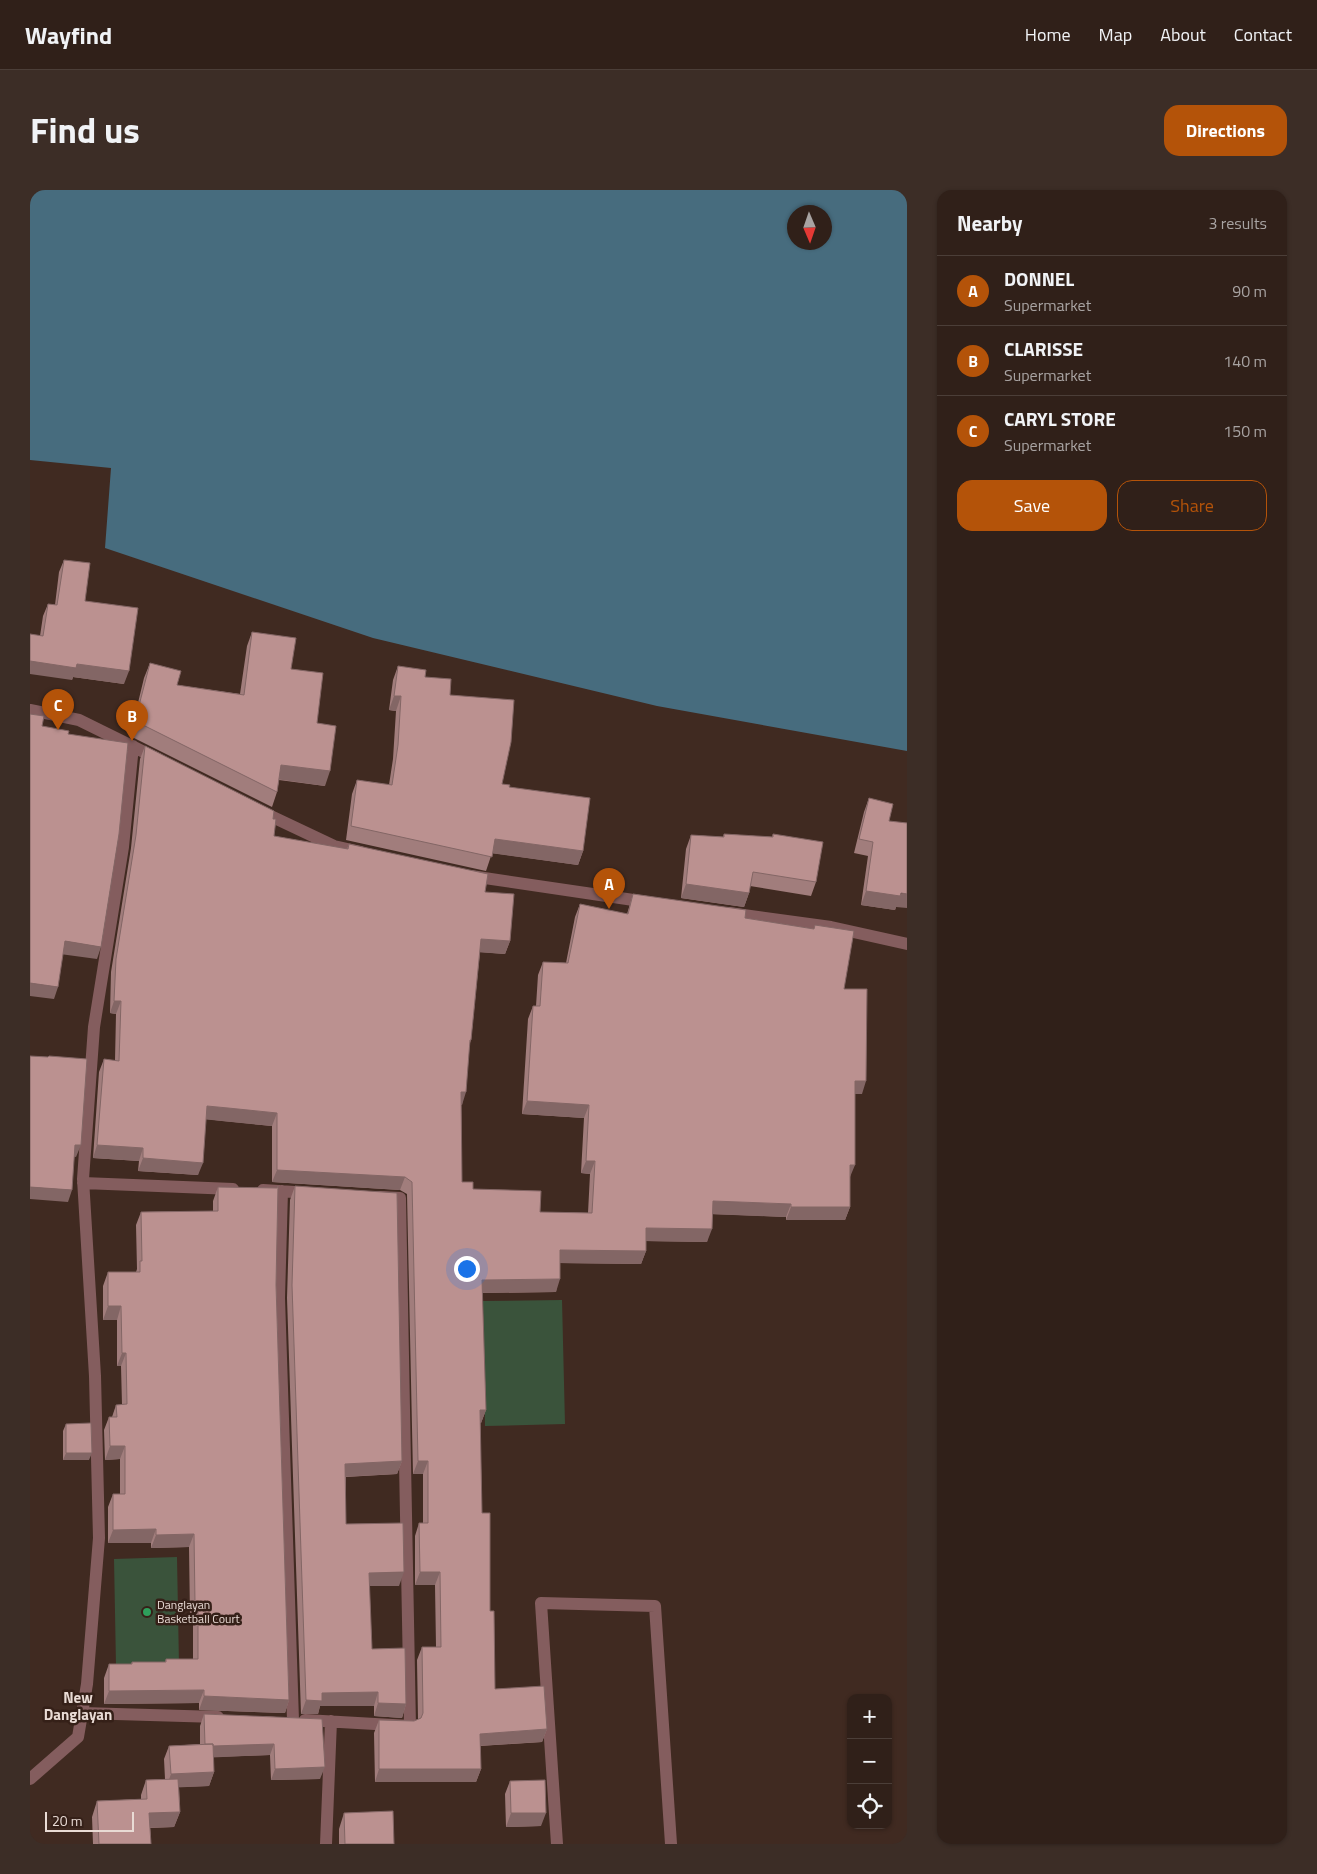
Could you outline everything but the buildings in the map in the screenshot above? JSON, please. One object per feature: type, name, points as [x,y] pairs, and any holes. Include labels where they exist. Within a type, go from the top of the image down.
[{"type":"street","points":[[30,710],[79,720],[166,763]]},
{"type":"street","points":[[30,1779],[78,1737],[87,1684],[100,1538],[95,1376],[83,1184],[94,1027],[123,847],[133,746]]},
{"type":"street","points":[[250,806],[334,846],[371,854]]},
{"type":"street","points":[[454,873],[482,879],[656,903]]},
{"type":"street","points":[[715,911],[831,927],[907,944]]},
{"type":"street","points":[[83,1184],[321,1193]]},
{"type":"street","points":[[282,1191],[280,1298],[288,1720],[410,1726],[400,1198],[370,1196]]},
{"type":"street","points":[[557,1844],[541,1603],[654,1606],[671,1844]]},
{"type":"street","points":[[82,1713],[226,1718]]},
{"type":"street","points":[[326,1844],[331,1722]]},
{"type":"green space","points":[[562,1300],[565,1424],[485,1426],[483,1301]]},
{"type":"green space","name":"Danglayan Basketball Court","points":[[177,1557],[179,1665],[116,1666],[114,1559]]},
{"type":"water","points":[[30,190],[907,190],[907,751],[657,706],[373,638],[105,548],[111,468],[30,460]]},
{"type":"place","name":"CARYL STORE","points":[[58,730]]},
{"type":"place","name":"CLARISSE","points":[[132,741]]},
{"type":"place","name":"DONNEL","points":[[609,909]]},
{"type":"place","name":"Danglayan Basketball Court","points":[[147,1612]]},
{"type":"district","name":"New Danglayan","points":[[78,1706]]}]
